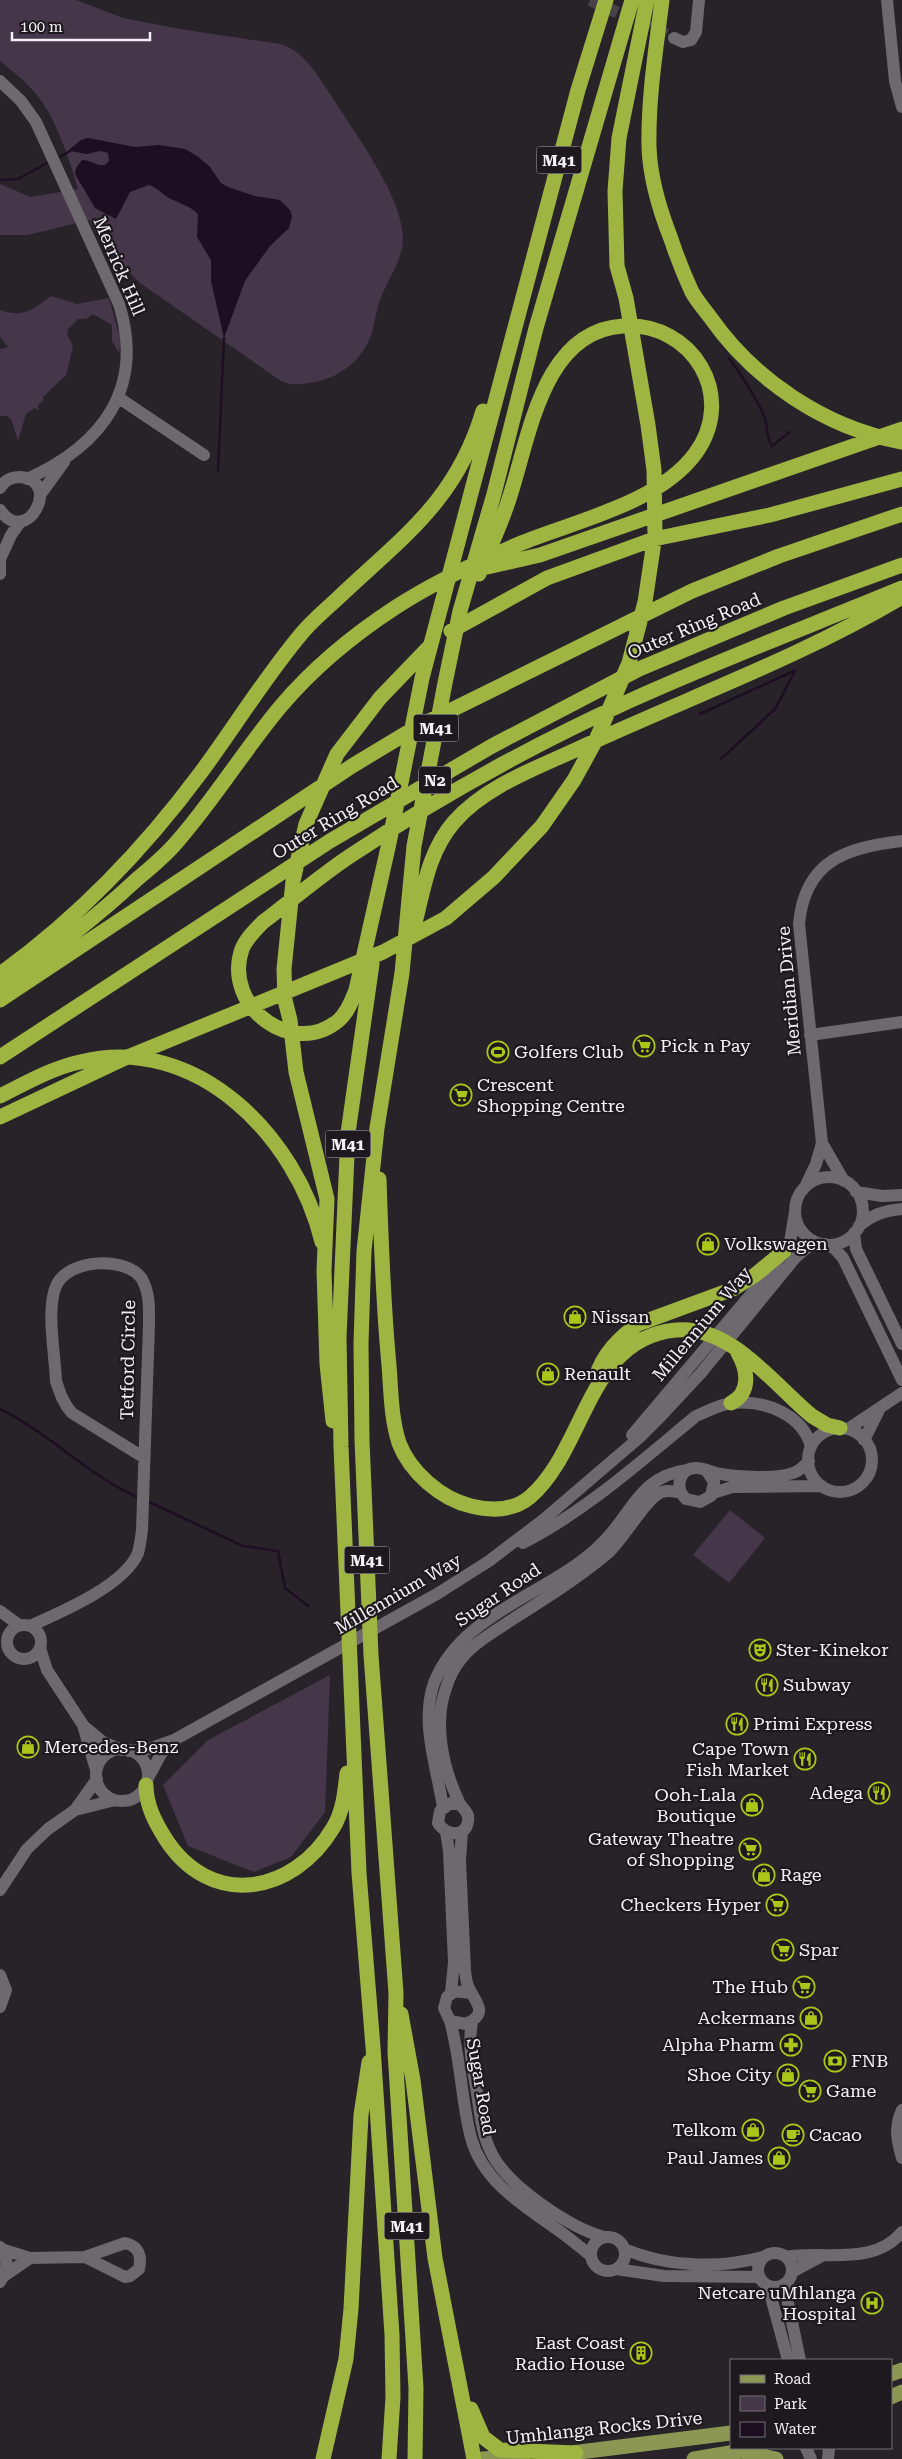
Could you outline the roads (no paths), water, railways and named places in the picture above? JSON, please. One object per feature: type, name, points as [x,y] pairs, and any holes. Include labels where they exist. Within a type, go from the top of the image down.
[{"type":"highway","name":"M41","points":[[389,2459],[392,2335],[373,2047],[359,1873],[340,1447],[340,1337],[348,1133],[389,843],[422,678],[578,90],[606,0]]},
{"type":"highway","name":"M41","points":[[415,2459],[416,2388],[395,2052],[396,1993],[371,1655],[362,1440],[361,1342],[364,1251],[377,1128],[402,973],[414,846],[430,754],[460,611],[494,494],[536,328],[632,0]]},
{"type":"highway","points":[[0,1117],[123,1059],[383,952],[446,918],[494,877],[542,826],[574,780],[596,740],[614,699],[638,632],[651,574],[655,535],[654,470],[626,298],[617,266],[615,191],[619,138],[647,0]]},
{"type":"highway","points":[[662,0],[652,85],[649,148],[664,223],[693,294],[717,327],[763,376],[805,404],[837,421],[873,435],[902,442]]},
{"type":"highway","points":[[0,974],[52,933],[123,868],[202,771],[268,676],[304,631],[428,514],[457,475],[467,455],[478,429],[497,361],[516,321]]},
{"type":"highway","points":[[0,988],[49,954],[104,909],[174,846],[218,792],[280,707],[315,670],[358,633],[400,605],[457,572],[521,543],[629,501],[668,481],[696,454],[710,425],[713,411],[712,393],[707,378],[698,361],[681,343],[670,336],[643,326],[606,328],[580,341],[568,352],[543,391],[517,468],[508,504],[475,585],[460,611]]},
{"type":"highway","points":[[457,572],[483,569],[540,555],[902,429]]},
{"type":"highway","points":[[340,1447],[329,1401],[325,1255],[327,1199],[296,1072],[290,1020],[285,1000],[284,969],[293,881],[306,824],[337,754],[380,698],[429,646],[455,628],[547,578],[654,539],[770,515],[902,479]]},
{"type":"highway","name":"Outer Ring Road","points":[[0,1000],[352,766],[415,728],[692,591],[779,556],[902,514]]},
{"type":"highway","name":"Outer Ring Road","points":[[0,1057],[330,841],[492,746],[639,669],[784,608],[902,565]]},
{"type":"highway","points":[[389,843],[362,972],[350,1005],[340,1019],[326,1028],[311,1032],[295,1032],[279,1028],[264,1019],[252,1009],[243,996],[239,978],[242,948],[251,934],[263,922],[348,857],[452,793],[627,702],[902,588]]},
{"type":"highway","points":[[402,973],[432,857],[446,833],[477,802],[508,783],[638,721],[775,664],[873,615],[902,597]]},
{"type":"highway","points":[[0,1096],[34,1079],[81,1061],[130,1057],[164,1064],[193,1073],[232,1098],[260,1126],[296,1175],[312,1210],[325,1255]]},
{"type":"highway","points":[[377,1128],[385,1317],[393,1416],[399,1443],[407,1458],[423,1479],[462,1504],[486,1510],[516,1506],[529,1498],[548,1478],[591,1395],[623,1353],[642,1339],[653,1334],[676,1330],[696,1330],[716,1336],[732,1346],[812,1416],[827,1425],[844,1429]]},
{"type":"highway","points":[[591,1395],[607,1352],[624,1334],[652,1317],[733,1289],[755,1275],[784,1251]]},
{"type":"highway","points":[[731,1403],[742,1394],[746,1380],[743,1361],[732,1346]]},
{"type":"highway","points":[[147,1782],[150,1808],[157,1826],[183,1860],[216,1881],[231,1884],[258,1884],[289,1874],[306,1862],[333,1827],[344,1797],[354,1736]]},
{"type":"highway","points":[[396,1993],[409,2049],[435,2258],[474,2459]]},
{"type":"highway","points":[[323,2459],[346,2359],[351,2309],[361,2115],[365,2080],[373,2047]]},
{"type":"highway","points":[[454,2358],[478,2428],[490,2444],[500,2450],[512,2452],[576,2453]]},
{"type":"main road","points":[[705,2437],[730,2428]]},
{"type":"main road","name":"Umhlanga Rocks Drive","points":[[482,2459],[576,2453],[730,2433]]},
{"type":"main road","points":[[694,2459],[754,2449]]},
{"type":"main road","points":[[738,2452],[762,2454],[776,2459]]},
{"type":"street","points":[[674,38],[683,42],[691,40],[696,32],[699,0]]},
{"type":"street","points":[[887,0],[895,81],[902,107]]},
{"type":"street","name":"Merrick Hill","points":[[2,84],[29,110],[120,304],[126,326],[127,368],[119,398],[103,425],[67,458],[40,495],[38,509],[34,515],[21,521]]},
{"type":"street","points":[[119,398],[204,455]]},
{"type":"street","name":"Merrick Hill","points":[[27,479],[67,458]]},
{"type":"street","points":[[2,483],[13,478],[27,479],[33,483],[40,495]]},
{"type":"street","points":[[0,574],[1,554],[21,521],[7,518],[1,514]]},
{"type":"street","name":"Meridian Drive","points":[[804,1188],[816,1164],[822,1143],[799,924],[800,907],[806,892],[826,866],[839,855],[860,848],[902,841]]},
{"type":"street","points":[[810,1035],[902,1022]]},
{"type":"street","name":"Meridian Drive","points":[[822,1143],[844,1181]]},
{"type":"street","points":[[902,1344],[859,1255],[856,1230],[862,1207],[856,1192],[844,1181],[824,1178],[813,1181],[804,1188],[797,1199],[795,1212],[798,1224],[805,1235],[835,1249],[844,1258],[902,1380]]},
{"type":"street","points":[[856,1192],[882,1196],[902,1194]]},
{"type":"street","points":[[823,1244],[838,1243],[870,1217],[902,1209]]},
{"type":"street","name":"Millennium Way","points":[[740,1315],[784,1251],[792,1236],[795,1212]]},
{"type":"street","name":"Millennium Way","points":[[126,1750],[149,1749],[174,1740],[408,1610],[489,1561],[543,1520],[621,1452],[634,1432],[702,1360],[740,1315],[803,1250],[814,1244],[823,1244]]},
{"type":"street","name":"Tetford Circle","points":[[25,1626],[59,1613],[121,1574],[138,1552],[142,1522],[148,1357],[148,1292],[141,1279],[127,1268],[101,1264],[77,1266],[61,1278],[53,1296],[56,1381],[59,1391],[72,1413],[143,1457]]},
{"type":"street","points":[[811,1447],[822,1434],[844,1429],[902,1393]]},
{"type":"street","points":[[489,1561],[549,1529],[590,1502],[696,1416],[731,1403],[751,1402],[782,1412],[803,1429],[811,1447],[809,1461],[812,1475],[822,1486]]},
{"type":"street","points":[[864,1440],[881,1406]]},
{"type":"street","points":[[809,1461],[796,1472],[786,1475],[727,1475],[697,1468],[687,1470],[680,1480],[681,1492],[686,1499],[697,1503],[704,1501],[713,1493],[732,1487],[822,1486],[835,1491],[845,1492],[864,1482],[871,1471],[872,1460],[871,1450],[864,1440],[844,1429]]},
{"type":"street","name":"Sugar Road","points":[[443,1807],[429,1719],[430,1696],[445,1660],[458,1643],[480,1626],[599,1547],[620,1524],[650,1484],[672,1473],[687,1470]]},
{"type":"street","points":[[706,1470],[713,1479],[713,1493]]},
{"type":"street","name":"Sugar Road","points":[[460,1805],[442,1753],[441,1705],[446,1686],[463,1657],[484,1638],[590,1568],[615,1547],[659,1493],[670,1490],[681,1492]]},
{"type":"street","points":[[0,1611],[25,1626],[40,1642],[48,1670],[83,1726],[103,1792],[115,1800]]},
{"type":"street","name":"Tetford Circle","points":[[40,1642],[59,1613]]},
{"type":"street","points":[[0,1620],[7,1636],[7,1646],[13,1655],[28,1659],[48,1670]]},
{"type":"street","points":[[7,1636],[14,1627],[25,1626]]},
{"type":"street","points":[[28,1659],[37,1653],[40,1642]]},
{"type":"street","points":[[0,1890],[27,1849],[48,1829],[75,1810],[115,1800],[133,1799],[147,1782],[145,1764],[141,1758],[126,1750],[103,1742],[83,1726]]},
{"type":"street","name":"Millennium Way","points":[[147,1782],[161,1754],[174,1740]]},
{"type":"street","points":[[75,1810],[97,1776],[105,1756],[126,1750]]},
{"type":"street","points":[[451,1993],[461,1990],[471,1993],[478,2000],[478,2015],[472,2022],[461,2025],[450,2021],[444,2008],[444,2002],[451,1993],[454,1962],[450,1851],[446,1832],[438,1822],[438,1816],[443,1807],[451,1804],[460,1805],[468,1815],[468,1822],[462,1832],[460,1860],[465,1972],[471,1993]]},
{"type":"street","points":[[446,1832],[454,1834],[462,1832]]},
{"type":"street","points":[[0,1975],[6,1990],[0,2007]]},
{"type":"street","name":"Sugar Road","points":[[450,2021],[456,2040],[471,2137],[480,2160],[494,2180],[513,2198],[591,2256]]},
{"type":"street","name":"Sugar Road","points":[[472,2022],[470,2045],[482,2126],[496,2162],[508,2177],[542,2203],[577,2227],[604,2237]]},
{"type":"street","points":[[902,2110],[898,2119],[896,2133],[902,2158]]},
{"type":"street","points":[[792,2272],[790,2262],[786,2257],[774,2252],[762,2257],[731,2263],[672,2263],[646,2258],[624,2249],[617,2240],[604,2237],[594,2244],[591,2256],[599,2269],[608,2271],[616,2269],[664,2276],[764,2281],[778,2286],[784,2284],[792,2272],[820,2257],[854,2254],[879,2249],[892,2242],[902,2232]]},
{"type":"street","points":[[1,2248],[30,2258],[84,2257]]},
{"type":"street","points":[[1,2248],[6,2259],[2,2279]]},
{"type":"street","points":[[616,2269],[624,2260],[624,2249]]},
{"type":"street","points":[[786,2257],[808,2253],[820,2257]]},
{"type":"street","points":[[762,2257],[757,2268],[764,2281],[788,2359]]},
{"type":"street","points":[[2,2279],[30,2258]]},
{"type":"street","points":[[784,2284],[800,2359]]},
{"type":"water","points":[[88,138],[135,147],[159,145],[185,149],[210,167],[221,183],[255,196],[280,200],[290,210],[292,216],[289,228],[270,246],[245,281],[224,338],[211,281],[211,260],[197,237],[198,214],[149,185],[130,192],[116,219],[95,208],[75,174],[76,168],[82,160],[105,165],[109,161],[108,153],[100,151],[87,154],[70,151],[81,140]]},
{"type":"waterway","points":[[56,159],[70,151]]},
{"type":"waterway","points":[[0,180],[18,179],[49,162]]},
{"type":"waterway","points":[[218,470],[224,338]]},
{"type":"waterway","points":[[729,358],[760,408],[772,446],[790,432]]},
{"type":"waterway","points":[[700,714],[794,671]]},
{"type":"waterway","points":[[720,760],[775,709],[795,671]]},
{"type":"waterway","points":[[0,1409],[36,1430],[104,1479],[140,1498]]},
{"type":"waterway","points":[[147,1501],[243,1546],[278,1551],[285,1588],[308,1606]]},
{"type":"tunnel","points":[[590,0],[674,38]]},
{"type":"place","name":"Pick n Pay","points":[[644,1046]]},
{"type":"place","name":"Golfers Club","points":[[498,1052]]},
{"type":"place","name":"Crescent Shopping Centre","points":[[461,1095]]},
{"type":"place","name":"Volkswagen","points":[[708,1244]]},
{"type":"place","name":"Nissan","points":[[575,1317]]},
{"type":"place","name":"Renault","points":[[548,1374]]},
{"type":"place","name":"Ster-Kinekor","points":[[760,1650]]},
{"type":"place","name":"Subway","points":[[767,1685]]},
{"type":"place","name":"Primi Express","points":[[737,1724]]},
{"type":"place","name":"Mercedes-Benz","points":[[28,1747]]},
{"type":"place","name":"Cape Town Fish Market","points":[[805,1759]]},
{"type":"place","name":"Adega","points":[[879,1793]]},
{"type":"place","name":"Ooh-Lala Boutique","points":[[752,1805]]},
{"type":"place","name":"Gateway Theatre of Shopping","points":[[750,1849]]},
{"type":"place","name":"Rage","points":[[764,1875]]},
{"type":"place","name":"Checkers Hyper","points":[[777,1905]]},
{"type":"place","name":"Spar","points":[[783,1950]]},
{"type":"place","name":"The Hub","points":[[804,1987]]},
{"type":"place","name":"Ackermans","points":[[811,2018]]},
{"type":"place","name":"Alpha Pharm","points":[[791,2045]]},
{"type":"place","name":"FNB","points":[[835,2061]]},
{"type":"place","name":"Shoe City","points":[[788,2075]]},
{"type":"place","name":"Game","points":[[810,2091]]},
{"type":"place","name":"Telkom","points":[[753,2130]]},
{"type":"place","name":"Cacao","points":[[793,2135]]},
{"type":"place","name":"Paul James","points":[[779,2158]]},
{"type":"place","name":"Netcare uMhlanga Hospital","points":[[872,2303]]},
{"type":"place","name":"East Coast Radio House","points":[[641,2353]]}]
